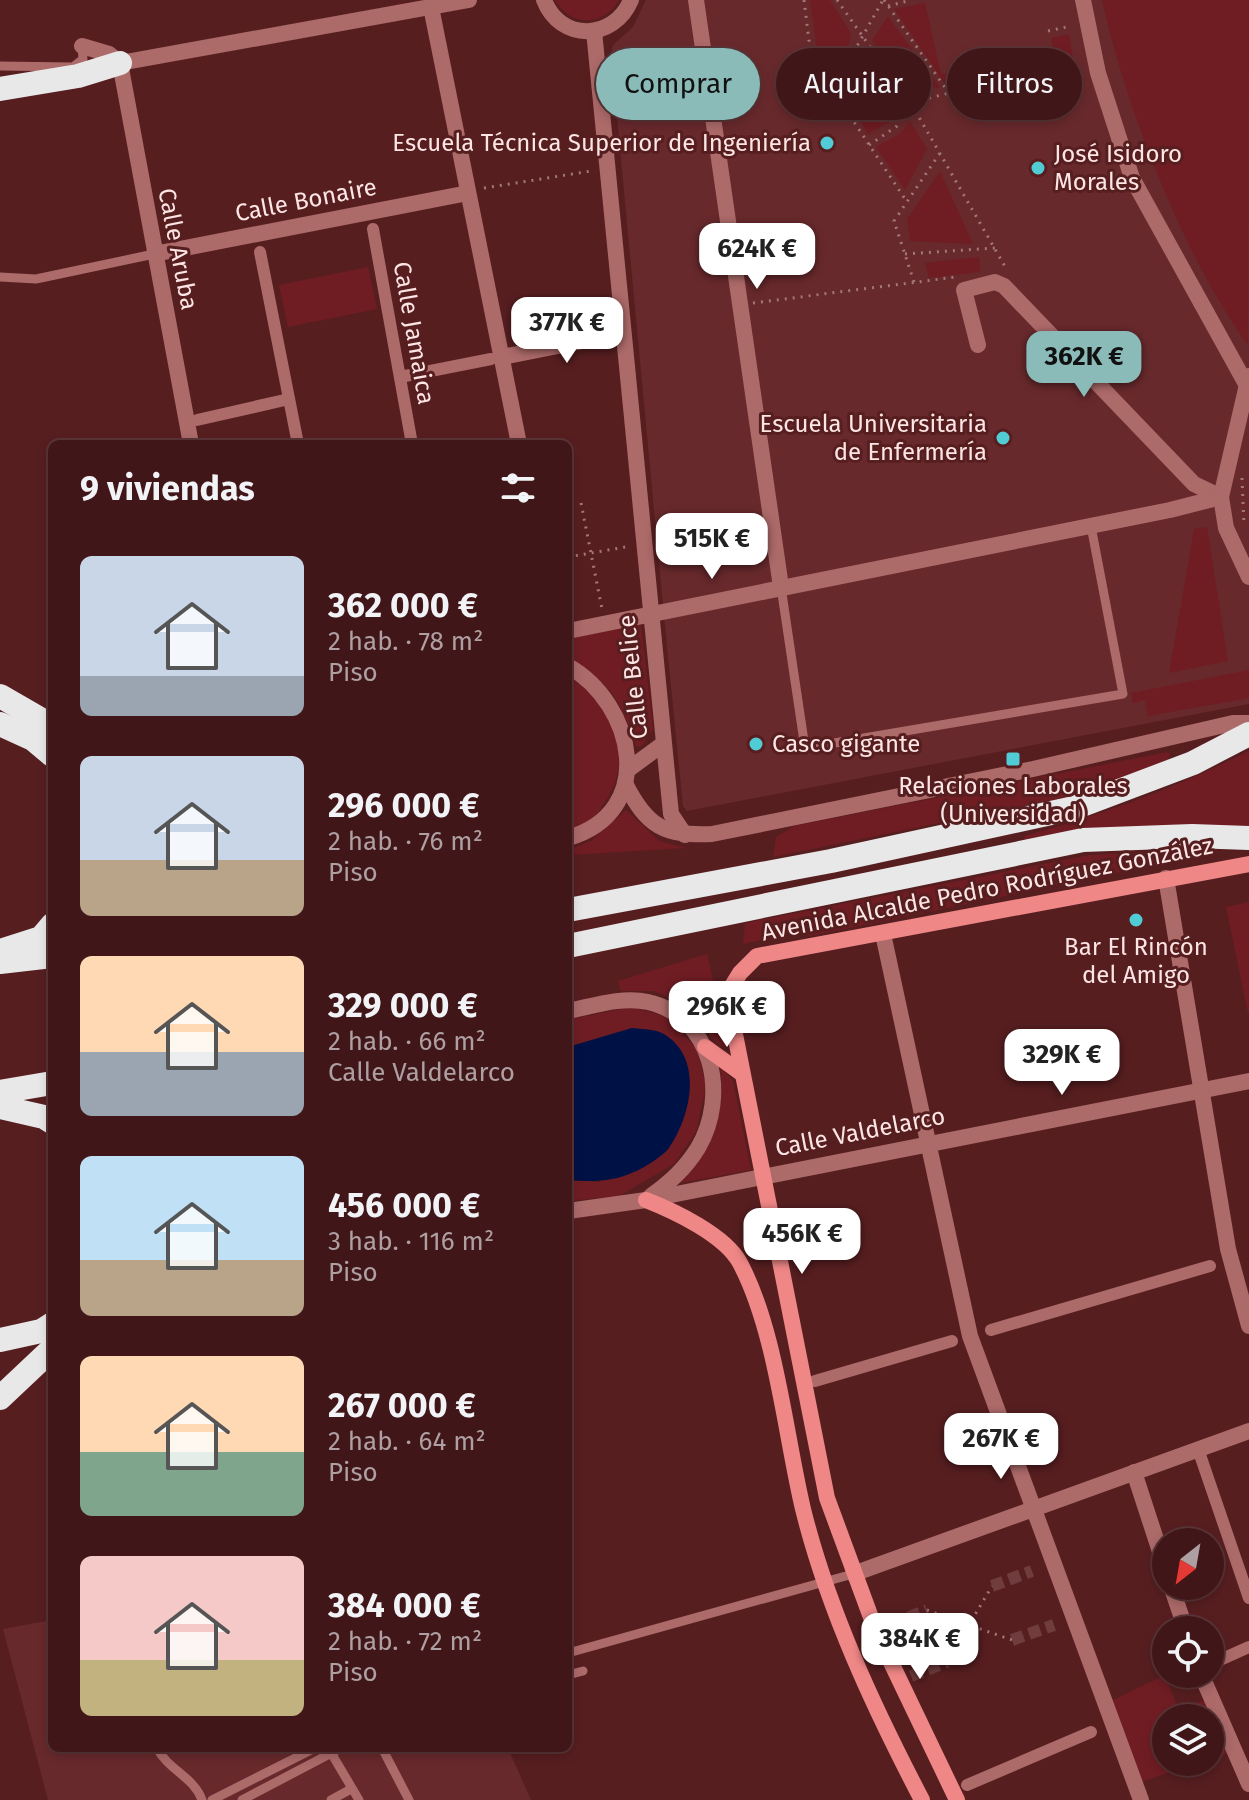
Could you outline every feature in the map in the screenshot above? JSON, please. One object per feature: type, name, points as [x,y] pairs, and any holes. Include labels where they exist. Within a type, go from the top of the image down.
[{"type":"highway","points":[[0,89],[120,63]]},
{"type":"highway","points":[[0,696],[48,724]]},
{"type":"highway","points":[[0,724],[33,739],[48,752]]},
{"type":"highway","points":[[572,909],[831,861],[1074,808],[1193,763],[1249,734]]},
{"type":"highway","points":[[572,945],[1083,840],[1192,836],[1249,838]]},
{"type":"highway","points":[[0,951],[41,938],[48,930]]},
{"type":"highway","points":[[0,962],[48,956]]},
{"type":"highway","points":[[0,1092],[48,1084]]},
{"type":"highway","points":[[0,1107],[48,1120]]},
{"type":"highway","points":[[0,1340],[48,1327]]},
{"type":"highway","points":[[0,1398],[48,1353]]},
{"type":"main road","name":"Avenida Alcalde Pedro Rodríguez González","points":[[741,1073],[727,994],[740,973],[757,956],[1249,864]]},
{"type":"main road","points":[[705,1047],[741,1073],[827,1498],[853,1574],[898,1681],[957,1800]]},
{"type":"main road","points":[[646,1200],[678,1212],[739,1260],[760,1310],[804,1511],[824,1583],[891,1738],[922,1800]]},
{"type":"street","points":[[82,46],[109,54],[120,63],[469,0]]},
{"type":"street","points":[[544,0],[561,24],[577,31],[594,31],[617,21],[631,0]]},
{"type":"street","points":[[696,0],[781,587]]},
{"type":"street","points":[[1083,0],[1098,73],[1132,178],[1247,379],[1221,497],[1226,528],[1249,577]]},
{"type":"street","points":[[431,7],[474,191],[496,358],[518,440]]},
{"type":"street","name":"Calle Belice","points":[[594,31],[663,744],[671,814],[685,835]]},
{"type":"street","name":"Calle Aruba","points":[[120,63],[190,440]]},
{"type":"street","name":"Calle Bonaire","points":[[154,254],[474,191]]},
{"type":"street","name":"Calle Jamaica","points":[[373,229],[411,440]]},
{"type":"street","points":[[260,252],[297,440]]},
{"type":"street","points":[[978,345],[964,290],[995,282],[1004,286],[1194,484],[1221,497]]},
{"type":"street","points":[[400,377],[623,333]]},
{"type":"street","points":[[197,420],[289,399]]},
{"type":"street","points":[[572,630],[1221,497]]},
{"type":"street","points":[[572,668],[592,680],[616,715],[628,752],[627,776],[649,820],[667,832],[685,835],[737,829],[1033,769],[1233,723],[1249,723]]},
{"type":"street","points":[[572,836],[596,827],[627,776],[663,744]]},
{"type":"street","points":[[1166,878],[1204,1090],[1228,1249],[1249,1326]]},
{"type":"street","points":[[883,934],[970,1336],[1141,1800]]},
{"type":"street","points":[[572,1010],[618,1001],[647,1002],[669,1009],[685,1020],[705,1047],[714,1086],[707,1127],[677,1177],[646,1200]]},
{"type":"street","name":"Calle Valdelarco","points":[[572,1210],[646,1200],[1249,1081]]},
{"type":"street","points":[[991,1330],[1210,1266]]},
{"type":"street","points":[[815,1381],[952,1341]]},
{"type":"street","points":[[853,1574],[1249,1431]]},
{"type":"street","points":[[1198,1449],[1249,1598]]},
{"type":"street","points":[[1134,1472],[1152,1528]]},
{"type":"street","points":[[1224,1660],[1249,1647]]},
{"type":"street","points":[[1213,1688],[1249,1784]]},
{"type":"street","points":[[967,1785],[1091,1732]]},
{"type":"lane","points":[[0,66],[82,69],[82,46]]},
{"type":"lane","points":[[0,277],[36,279],[154,254]]},
{"type":"lane","points":[[781,587],[805,748],[1123,694],[1110,611],[1091,526]]},
{"type":"lane","points":[[572,1652],[853,1574]]},
{"type":"lane","points":[[572,1674],[583,1671]]},
{"type":"lane","points":[[159,1752],[198,1787],[202,1800]]},
{"type":"lane","points":[[212,1800],[307,1752]]},
{"type":"lane","points":[[242,1800],[328,1752]]},
{"type":"lane","points":[[331,1752],[359,1800]]},
{"type":"lane","points":[[384,1752],[409,1800]]},
{"type":"lane","points":[[331,1800],[351,1789]]},
{"type":"path","points":[[804,0],[810,48]]},
{"type":"path","points":[[837,0],[871,48]]},
{"type":"path","points":[[855,48],[883,0],[947,90]]},
{"type":"path","points":[[888,6],[911,0]]},
{"type":"path","points":[[1048,31],[1071,26]]},
{"type":"path","points":[[852,120],[907,202]]},
{"type":"path","points":[[869,145],[897,126],[900,120]]},
{"type":"path","points":[[920,120],[1007,270]]},
{"type":"path","points":[[914,282],[894,221],[940,153]]},
{"type":"path","points":[[474,191],[591,171]]},
{"type":"path","points":[[905,254],[995,248]]},
{"type":"path","points":[[749,304],[960,277]]},
{"type":"path","points":[[1242,475],[1244,529]]},
{"type":"path","points":[[581,503],[603,613]]},
{"type":"path","points":[[572,556],[634,545]]},
{"type":"path","points":[[947,1662],[992,1586]]},
{"type":"path","points":[[927,1610],[1012,1640]]},
{"type":"shaded area","points":[[555,0],[619,0],[605,15],[587,20],[569,15]]},
{"type":"shaded area","points":[[646,0],[1249,0],[1249,704],[687,811],[683,806],[617,120],[760,120],[760,48],[612,48],[633,27]]},
{"type":"shaded area","points":[[810,0],[830,0],[851,33],[848,48],[817,48]]},
{"type":"shaded area","points":[[1102,0],[1249,0],[1248,345],[1201,269],[1160,180],[1126,87]]},
{"type":"shaded area","points":[[925,3],[941,74],[947,73],[947,87],[931,63],[931,48],[920,48],[894,9]]},
{"type":"shaded area","points":[[888,16],[911,48],[878,48],[872,40]]},
{"type":"shaded area","points":[[1069,34],[1071,48],[1053,48],[1051,38]]},
{"type":"shaded area","points":[[931,76],[940,88],[931,87]]},
{"type":"shaded area","points":[[859,120],[891,120],[891,121],[868,134]]},
{"type":"shaded area","points":[[910,121],[927,149],[905,190],[876,147],[901,133]]},
{"type":"shaded area","points":[[940,171],[973,244],[910,241],[907,219]]},
{"type":"shaded area","points":[[979,257],[980,272],[929,278],[925,263]]},
{"type":"shaded area","points":[[368,267],[377,309],[288,327],[279,285]]},
{"type":"shaded area","points":[[1207,527],[1228,661],[1169,673],[1194,529]]},
{"type":"shaded area","points":[[641,625],[653,729],[641,747],[636,746],[625,716],[612,694],[594,675],[572,659],[572,637]]},
{"type":"shaded area","points":[[1249,670],[1249,698],[1148,716],[1145,700],[1133,703],[1131,693]]},
{"type":"shaded area","points":[[572,680],[596,700],[614,731],[618,748],[619,766],[615,783],[589,822],[572,829]]},
{"type":"shaded area","points":[[1249,751],[1249,830],[1025,840],[1024,836],[1166,789]]},
{"type":"shaded area","points":[[1167,752],[1170,754],[1168,760],[1071,796],[773,857],[776,837],[794,826]]},
{"type":"shaded area","points":[[626,810],[659,841],[686,848],[572,855],[572,848],[591,841]]},
{"type":"shaded area","points":[[1186,853],[1191,858],[810,936],[805,931],[743,944],[745,923],[1090,855]]},
{"type":"shaded area","points":[[1249,902],[1249,1012],[1248,1013],[1226,907]]},
{"type":"shaded area","points":[[707,954],[716,992],[701,987],[673,999],[654,991],[621,991],[618,981]]},
{"type":"shaded area","points":[[700,996],[714,999],[721,1007],[726,1047],[720,1046],[687,1011],[675,1006]]},
{"type":"shaded area","points":[[631,1007],[667,1017],[697,1049],[706,1086],[696,1132],[674,1164],[619,1196],[572,1201],[572,1180],[600,1182],[632,1028],[572,1046],[572,1019]]},
{"type":"shaded area","points":[[632,1028],[662,1033],[675,1043],[689,1071],[688,1103],[677,1135],[658,1158],[626,1175],[593,1181],[572,1180],[572,1046]]},
{"type":"shaded area","points":[[720,1066],[733,1081],[751,1170],[680,1183],[701,1158],[715,1129],[721,1098]]},
{"type":"shaded area","points":[[48,1621],[48,1752],[510,1752],[531,1800],[48,1800],[3,1629]]},
{"type":"shaded area","points":[[1152,1681],[1152,1688],[1170,1688],[1176,1704],[1152,1704],[1152,1776],[1159,1776],[1135,1784],[1105,1704]]},
{"type":"shaded area","points":[[1211,1697],[1214,1704],[1195,1704]]},
{"type":"shaded area","points":[[1224,1728],[1234,1751],[1224,1754]]},
{"type":"tunnel","points":[[992,1586],[1032,1571]]},
{"type":"tunnel","points":[[892,1624],[927,1610]]},
{"type":"tunnel","points":[[1012,1640],[1054,1625]]},
{"type":"tunnel","points":[[911,1676],[947,1662]]},
{"type":"place","name":"Escuela Técnica Superior de Ingeniería","points":[[827,143]]},
{"type":"place","name":"José Isidoro Morales","points":[[1038,168]]},
{"type":"place","name":"Escuela Universitaria de Enfermería","points":[[1003,438]]},
{"type":"place","name":"Casco gigante","points":[[756,744]]},
{"type":"place","name":"Relaciones Laborales (Universidad)","points":[[1013,759]]},
{"type":"place","name":"Bar El Rincón del Amigo","points":[[1136,920]]}]
